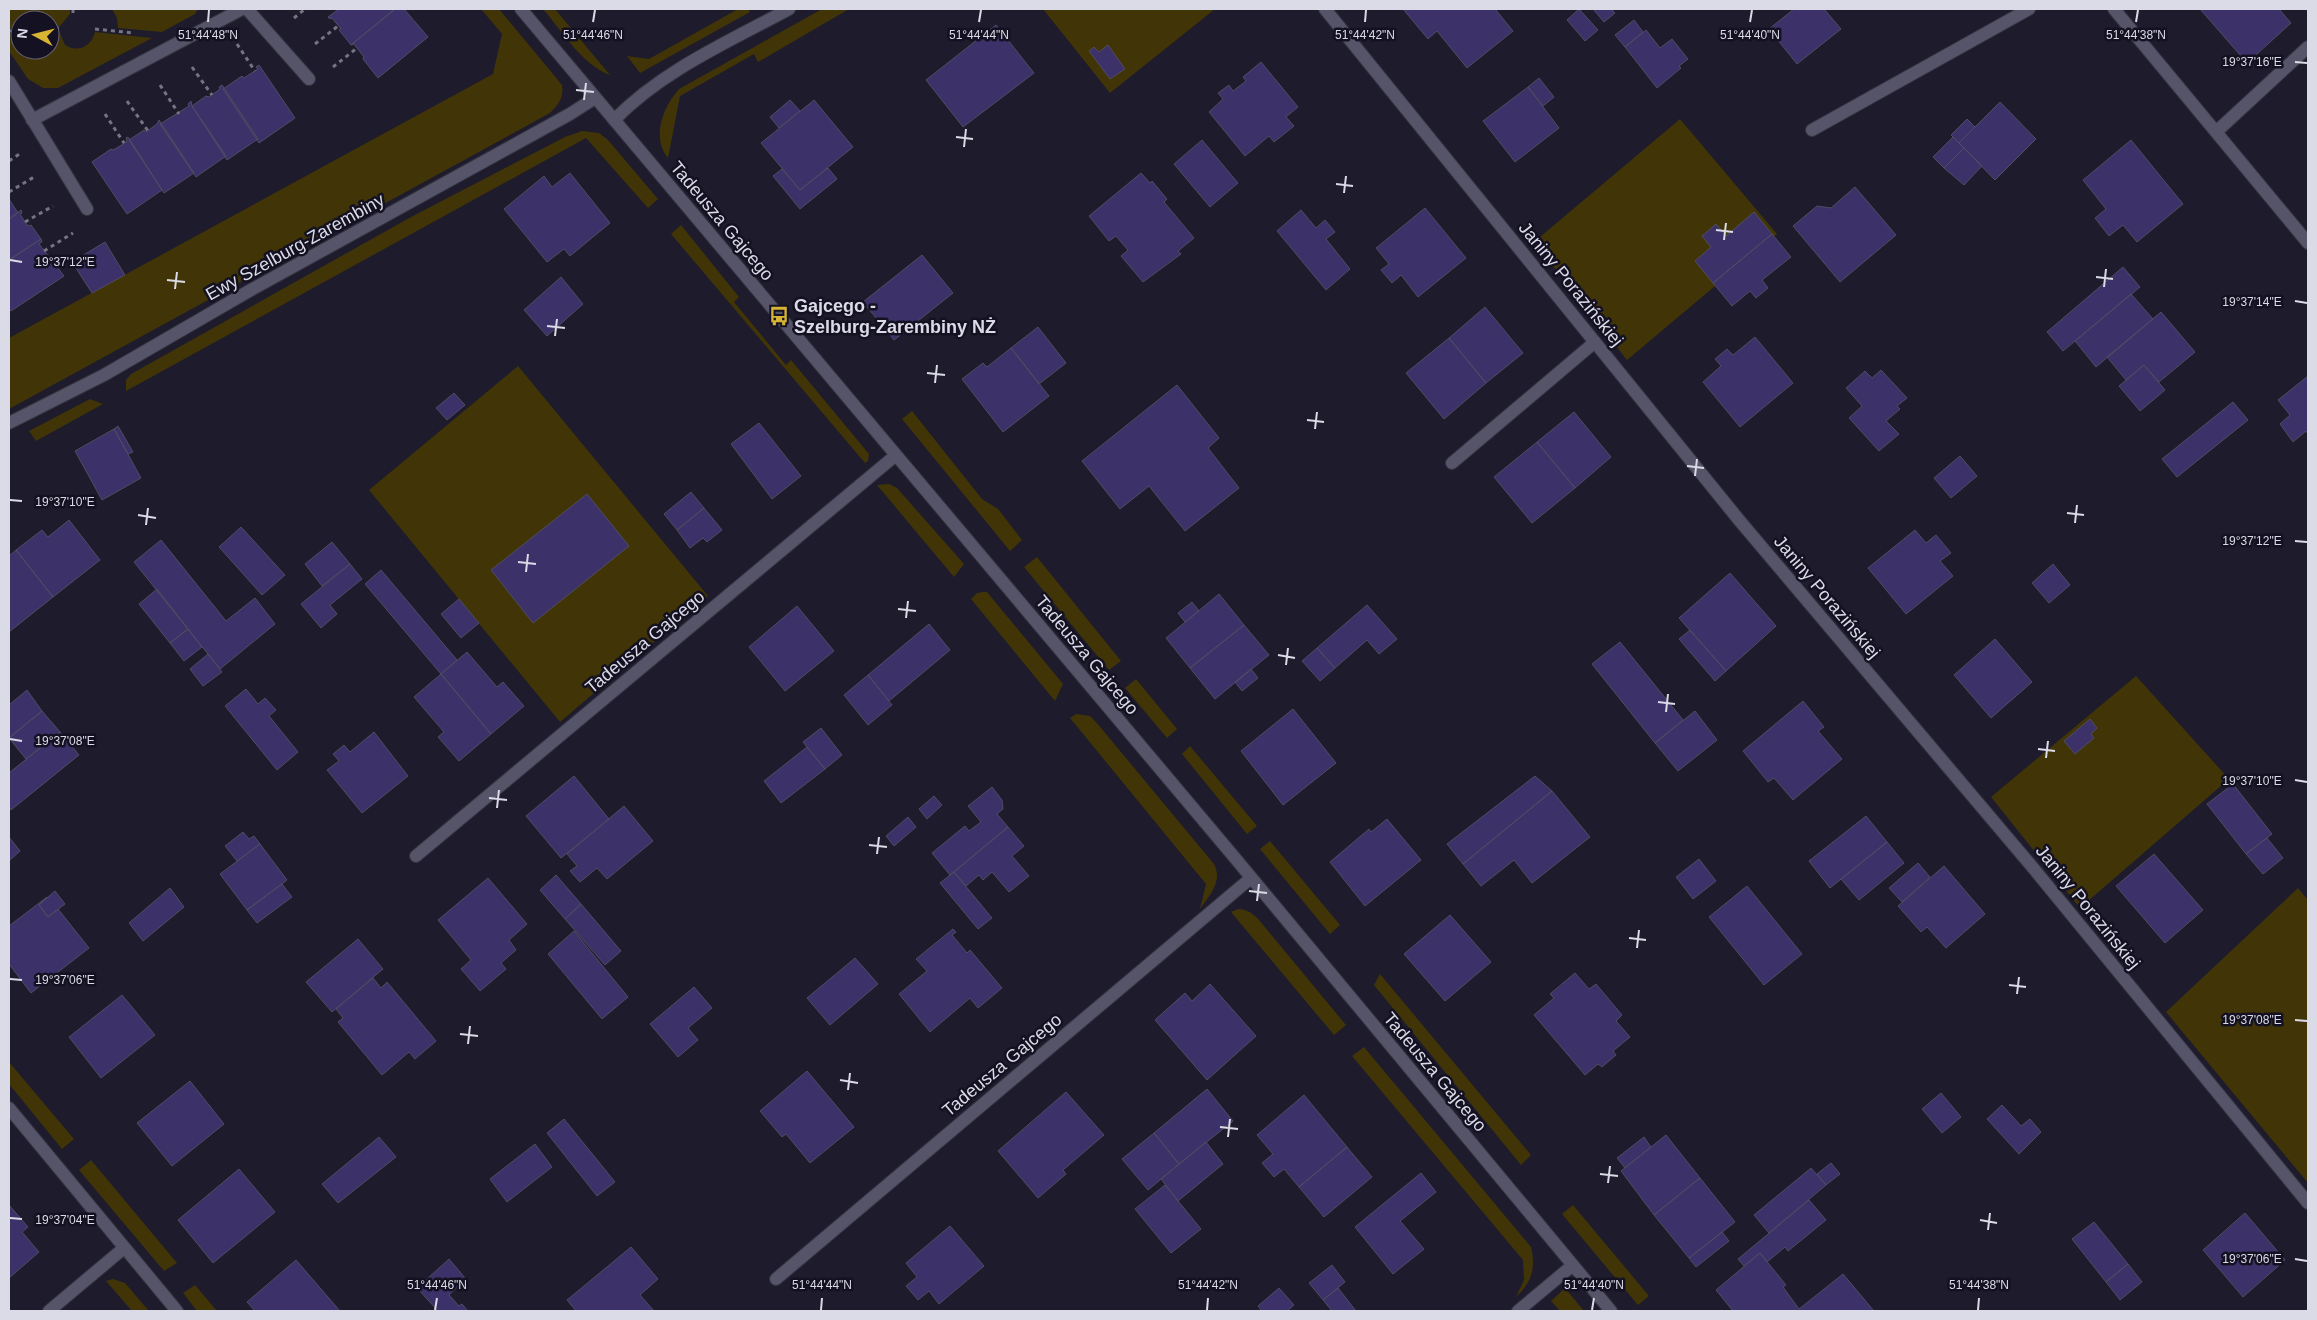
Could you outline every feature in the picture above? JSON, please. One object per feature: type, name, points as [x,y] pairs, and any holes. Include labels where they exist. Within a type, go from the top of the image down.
[{"type":"street","points":[[32,120],[242,9]]},
{"type":"street","points":[[247,9],[310,79]]},
{"type":"street","name":"Tadeusza Gajcego","points":[[521,9],[1251,878],[1611,1311]]},
{"type":"street","points":[[614,120],[670,73],[789,9]]},
{"type":"street","name":"Janiny Porazińskiej","points":[[1325,9],[1740,520],[2034,869],[2308,1203]]},
{"type":"street","points":[[1812,130],[2029,9]]},
{"type":"street","points":[[2114,9],[2308,243]]},
{"type":"street","points":[[2216,132],[2308,47]]},
{"type":"street","points":[[9,81],[87,209]]},
{"type":"street","name":"Ewy Szelburg-Zarembiny","points":[[9,423],[104,375],[249,291],[570,114],[595,98]]},
{"type":"street","points":[[1452,463],[1595,342]]},
{"type":"street","name":"Tadeusza Gajcego","points":[[416,856],[896,455]]},
{"type":"street","name":"Tadeusza Gajcego","points":[[776,1279],[1251,878]]},
{"type":"street","points":[[9,1108],[177,1311]]},
{"type":"street","points":[[49,1311],[124,1248]]},
{"type":"street","points":[[1518,1311],[1573,1265]]},
{"type":"path","points":[[72,9],[73,14]]},
{"type":"path","points":[[312,47],[338,26]]},
{"type":"path","points":[[232,38],[255,70]]},
{"type":"path","points":[[188,61],[212,95]]},
{"type":"path","points":[[156,78],[179,114]]},
{"type":"path","points":[[123,96],[148,131]]},
{"type":"path","points":[[101,108],[124,143]]},
{"type":"path","points":[[9,192],[43,172]]},
{"type":"path","points":[[25,222],[54,205]]},
{"type":"shaded area","points":[[9,9],[70,9],[70,14],[60,26],[60,10],[10,10],[9,29]]},
{"type":"shaded area","points":[[112,9],[198,9],[195,14],[162,32],[118,28],[117,18]]},
{"type":"shaded area","points":[[481,9],[499,9],[562,85],[560,100],[550,113],[9,409],[9,338],[493,74],[502,34]]},
{"type":"shaded area","points":[[543,9],[555,9],[610,75],[600,70],[581,55]]},
{"type":"shaded area","points":[[738,9],[748,9],[750,12],[640,73],[627,56],[649,59]]},
{"type":"shaded area","points":[[822,9],[849,9],[758,62],[754,54],[680,96],[668,158],[660,141],[661,122],[668,104],[679,89]]},
{"type":"shaded area","points":[[1043,9],[1215,9],[1110,93]]},
{"type":"shaded area","points":[[95,32],[152,38],[58,88],[43,88],[28,79],[15,60],[60,60],[60,33],[65,45],[75,48],[87,45]]},
{"type":"shaded area","points":[[10,34],[10,52],[9,51]]},
{"type":"shaded area","points":[[1680,119],[1777,234],[1627,360],[1534,242]]},
{"type":"shaded area","points":[[582,131],[599,133],[608,140],[658,199],[648,208],[586,138],[126,391],[126,380],[131,374],[411,217],[565,137]]},
{"type":"shaded area","points":[[681,225],[739,297],[734,302],[786,365],[791,360],[869,454],[868,461],[865,463],[671,234]]},
{"type":"shaded area","points":[[518,366],[708,596],[560,722],[369,490]]},
{"type":"shaded area","points":[[90,399],[103,404],[36,441],[29,431]]},
{"type":"shaded area","points":[[912,411],[982,499],[998,509],[1022,540],[1010,551],[902,419]]},
{"type":"shaded area","points":[[889,484],[897,488],[964,564],[954,577],[877,485]]},
{"type":"shaded area","points":[[1037,557],[1121,661],[1109,670],[1024,567]]},
{"type":"shaded area","points":[[987,592],[1063,684],[1055,701],[971,599],[977,593]]},
{"type":"shaded area","points":[[2136,676],[2229,779],[2080,908],[1991,797]]},
{"type":"shaded area","points":[[1136,679],[1177,729],[1167,738],[1125,688]]},
{"type":"shaded area","points":[[1076,714],[1090,716],[1096,722],[1214,864],[1217,876],[1216,882],[1200,909],[1206,884],[1070,718]]},
{"type":"shaded area","points":[[1190,746],[1257,826],[1247,834],[1182,754]]},
{"type":"shaded area","points":[[1270,841],[1340,925],[1330,934],[1260,849]]},
{"type":"shaded area","points":[[2298,888],[2308,900],[2308,1183],[2166,1012]]},
{"type":"shaded area","points":[[1238,909],[1247,911],[1259,920],[1346,1025],[1334,1035],[1231,912]]},
{"type":"shaded area","points":[[1380,974],[1531,1155],[1521,1165],[1374,985]]},
{"type":"shaded area","points":[[1364,1047],[1531,1247],[1533,1268],[1526,1286],[1516,1297],[1524,1280],[1523,1260],[1352,1056]]},
{"type":"shaded area","points":[[9,1062],[74,1139],[62,1149],[9,1084]]},
{"type":"shaded area","points":[[91,1160],[177,1263],[164,1271],[79,1170]]},
{"type":"shaded area","points":[[1573,1205],[1649,1296],[1638,1305],[1562,1214]]},
{"type":"shaded area","points":[[113,1279],[125,1283],[149,1311],[132,1311],[106,1281]]},
{"type":"shaded area","points":[[195,1285],[217,1311],[197,1311],[183,1293]]},
{"type":"shaded area","points":[[1565,1288],[1584,1311],[1560,1311],[1551,1301]]},
{"type":"building","points":[[339,9],[395,9],[351,45],[332,18],[328,17]]},
{"type":"building","points":[[395,9],[404,9],[428,37],[378,78],[354,44],[351,45]]},
{"type":"building","points":[[1403,9],[1495,9],[1513,31],[1467,68],[1437,31],[1428,39]]},
{"type":"building","points":[[1579,9],[1598,30],[1585,41],[1567,20]]},
{"type":"building","points":[[1593,9],[1611,9],[1615,13],[1604,22]]},
{"type":"building","points":[[1794,9],[1824,9],[1841,29],[1797,64],[1769,29]]},
{"type":"building","points":[[2200,9],[2279,9],[2291,23],[2247,63]]},
{"type":"building","points":[[1634,20],[1643,32],[1625,47],[1615,35]]},
{"type":"building","points":[[996,25],[1034,73],[963,127],[926,80]]},
{"type":"building","points":[[1646,30],[1660,48],[1672,39],[1688,59],[1679,66],[1681,68],[1657,88],[1625,47]]},
{"type":"building","points":[[1108,45],[1125,69],[1110,79],[1089,51],[1094,47],[1099,52]]},
{"type":"building","points":[[1261,62],[1298,107],[1286,117],[1294,126],[1274,142],[1269,136],[1245,156],[1209,112],[1223,99],[1218,93],[1229,85],[1233,91],[1246,81],[1243,77]]},
{"type":"building","points":[[259,65],[295,118],[259,143],[223,89],[242,76],[244,78],[258,69],[256,67]]},
{"type":"building","points":[[1539,78],[1554,97],[1543,106],[1528,87]]},
{"type":"building","points":[[222,85],[258,139],[227,160],[192,106],[206,96],[209,97],[220,89],[219,87]]},
{"type":"building","points":[[1528,87],[1559,128],[1515,162],[1483,121]]},
{"type":"building","points":[[790,100],[800,111],[779,128],[770,117]]},
{"type":"building","points":[[814,100],[853,147],[800,190],[761,143]]},
{"type":"building","points":[[191,101],[192,106],[226,156],[196,177],[160,124],[189,106],[188,104]]},
{"type":"building","points":[[2000,102],[2036,139],[1995,180],[1959,143]]},
{"type":"building","points":[[1967,119],[1975,127],[1959,143],[1951,135]]},
{"type":"building","points":[[159,120],[194,173],[164,193],[129,140],[144,130],[146,132],[157,124]]},
{"type":"building","points":[[128,137],[162,190],[127,214],[92,162],[111,149],[113,150],[120,146],[127,141],[126,138]]},
{"type":"building","points":[[1953,137],[1964,148],[1944,168],[1933,157]]},
{"type":"building","points":[[1202,140],[1238,183],[1210,207],[1174,164]]},
{"type":"building","points":[[2131,140],[2183,204],[2137,242],[2123,225],[2109,236],[2095,218],[2106,209],[2083,180]]},
{"type":"building","points":[[1964,148],[1982,166],[1964,185],[1944,168]]},
{"type":"building","points":[[828,168],[837,179],[800,209],[773,176],[782,169],[800,190]]},
{"type":"building","points":[[570,173],[610,223],[570,256],[564,249],[547,262],[504,209],[544,176],[552,187]]},
{"type":"building","points":[[1141,173],[1150,183],[1152,181],[1167,199],[1164,202],[1194,238],[1178,251],[1181,254],[1143,282],[1121,256],[1128,250],[1116,236],[1109,241],[1089,216]]},
{"type":"building","points":[[1855,187],[1896,235],[1840,282],[1793,226],[1817,206],[1831,208]]},
{"type":"building","points":[[9,199],[18,213],[9,219]]},
{"type":"building","points":[[1425,208],[1466,258],[1418,297],[1401,275],[1392,283],[1381,270],[1389,264],[1376,248]]},
{"type":"building","points":[[21,210],[22,213],[20,214],[25,222],[28,226],[31,225],[41,239],[9,260],[9,219]]},
{"type":"building","points":[[1301,210],[1316,228],[1325,220],[1335,232],[1326,239],[1350,269],[1326,290],[1277,231]]},
{"type":"building","points":[[1754,212],[1772,234],[1713,283],[1695,261],[1711,247],[1702,236],[1716,224],[1726,236]]},
{"type":"building","points":[[1772,234],[1791,257],[1762,280],[1768,288],[1756,298],[1750,291],[1732,306],[1713,283]]},
{"type":"building","points":[[41,239],[42,242],[39,244],[64,276],[11,311],[9,308],[9,260]]},
{"type":"building","points":[[105,242],[125,275],[92,293],[72,262]]},
{"type":"building","points":[[922,255],[953,293],[894,340],[863,302]]},
{"type":"building","points":[[2123,267],[2140,287],[2063,351],[2047,332]]},
{"type":"building","points":[[561,277],[583,304],[547,336],[524,310]]},
{"type":"building","points":[[2131,294],[2153,319],[2096,367],[2075,341]]},
{"type":"building","points":[[1485,307],[1523,353],[1486,383],[1449,338]]},
{"type":"building","points":[[2161,312],[2195,352],[2159,382],[2144,365],[2126,380],[2107,357]]},
{"type":"building","points":[[1038,327],[1066,363],[1039,384],[1011,348]]},
{"type":"building","points":[[1755,337],[1793,383],[1740,427],[1703,382],[1721,366],[1715,359],[1727,349],[1733,355]]},
{"type":"building","points":[[1449,338],[1486,383],[1444,419],[1406,373]]},
{"type":"building","points":[[1011,348],[1049,396],[1003,432],[962,379],[983,363],[987,367]]},
{"type":"building","points":[[2144,365],[2165,390],[2140,411],[2119,386]]},
{"type":"building","points":[[1881,370],[1907,398],[1897,406],[1900,409],[1886,421],[1899,434],[1879,451],[1849,418],[1862,406],[1846,388],[1865,371],[1872,378]]},
{"type":"building","points":[[2308,376],[2308,434],[2306,431],[2293,442],[2280,424],[2290,415],[2278,400]]},
{"type":"building","points":[[1177,385],[1219,438],[1208,448],[1239,488],[1185,531],[1149,486],[1120,509],[1082,461]]},
{"type":"building","points":[[454,393],[465,405],[447,420],[436,408]]},
{"type":"building","points":[[2233,402],[2248,420],[2177,477],[2162,459]]},
{"type":"building","points":[[1574,412],[1611,457],[1575,488],[1537,442]]},
{"type":"building","points":[[759,423],[801,476],[772,499],[731,444]]},
{"type":"building","points":[[118,426],[133,452],[128,454],[114,429]]},
{"type":"building","points":[[114,429],[141,478],[102,500],[75,451]]},
{"type":"building","points":[[1537,442],[1575,488],[1532,523],[1494,477]]},
{"type":"building","points":[[1960,456],[1977,476],[1951,498],[1934,478]]},
{"type":"building","points":[[691,492],[704,508],[677,530],[664,514]]},
{"type":"building","points":[[587,494],[629,546],[533,623],[491,570]]},
{"type":"building","points":[[704,508],[722,530],[707,542],[703,538],[690,548],[677,530]]},
{"type":"building","points":[[69,520],[100,560],[53,597],[16,550],[42,530],[48,537]]},
{"type":"building","points":[[241,527],[285,575],[262,595],[219,547]]},
{"type":"building","points":[[1915,530],[1926,543],[1936,535],[1951,553],[1940,561],[1953,576],[1906,614],[1868,568]]},
{"type":"building","points":[[161,540],[226,621],[255,598],[275,624],[220,669],[134,562]]},
{"type":"building","points":[[332,542],[350,564],[322,586],[305,564]]},
{"type":"building","points":[[16,550],[53,597],[9,632],[9,556]]},
{"type":"building","points":[[350,564],[362,579],[330,605],[337,614],[321,628],[301,604]]},
{"type":"building","points":[[2053,564],[2070,585],[2049,603],[2032,583]]},
{"type":"building","points":[[381,570],[457,660],[441,674],[365,584]]},
{"type":"building","points":[[1730,573],[1776,626],[1726,671],[1679,618]]},
{"type":"building","points":[[157,589],[188,629],[170,643],[139,604]]},
{"type":"building","points":[[1219,594],[1244,625],[1190,668],[1166,638]]},
{"type":"building","points":[[459,599],[479,623],[461,638],[441,614]]},
{"type":"building","points":[[1192,602],[1199,611],[1185,622],[1178,613]]},
{"type":"building","points":[[1367,605],[1397,639],[1379,654],[1367,640],[1335,668],[1317,648]]},
{"type":"building","points":[[797,606],[834,651],[785,691],[749,647]]},
{"type":"building","points":[[929,624],[950,650],[889,701],[868,675]]},
{"type":"building","points":[[1244,625],[1269,655],[1215,699],[1190,668]]},
{"type":"building","points":[[188,629],[202,647],[184,661],[170,643]]},
{"type":"building","points":[[1690,630],[1726,671],[1715,681],[1679,639]]},
{"type":"building","points":[[1995,639],[2032,682],[1991,718],[1954,675]]},
{"type":"building","points":[[1620,642],[1683,720],[1655,743],[1592,664]]},
{"type":"building","points":[[1317,648],[1335,668],[1320,681],[1302,661]]},
{"type":"building","points":[[467,652],[497,687],[503,682],[524,706],[491,734],[441,674]]},
{"type":"building","points":[[208,654],[222,672],[203,686],[190,669]]},
{"type":"building","points":[[1251,669],[1258,678],[1242,691],[1235,682]]},
{"type":"building","points":[[441,674],[491,734],[459,761],[438,737],[444,732],[414,697]]},
{"type":"building","points":[[868,675],[892,705],[868,725],[844,695]]},
{"type":"building","points":[[246,689],[258,704],[265,698],[276,710],[269,716],[298,752],[277,770],[225,706]]},
{"type":"building","points":[[27,690],[42,711],[9,738],[9,705]]},
{"type":"building","points":[[1803,701],[1824,727],[1818,731],[1842,759],[1793,800],[1774,778],[1768,782],[1743,751]]},
{"type":"building","points":[[1293,709],[1336,763],[1283,805],[1241,751]]},
{"type":"building","points":[[42,711],[60,732],[26,759],[9,738]]},
{"type":"building","points":[[1695,711],[1717,740],[1678,771],[1655,743]]},
{"type":"building","points":[[2090,719],[2097,728],[2091,734],[2094,738],[2075,754],[2064,741]]},
{"type":"building","points":[[821,728],[842,755],[825,769],[803,742]]},
{"type":"building","points":[[60,732],[79,755],[11,810],[9,807],[9,773]]},
{"type":"building","points":[[374,732],[408,776],[362,813],[327,770],[339,761],[333,754],[344,745],[350,752]]},
{"type":"building","points":[[807,747],[825,769],[781,803],[764,781]]},
{"type":"building","points":[[574,776],[609,819],[561,858],[526,816]]},
{"type":"building","points":[[1535,776],[1552,791],[1463,864],[1447,844]]},
{"type":"building","points":[[2233,784],[2272,834],[2246,854],[2207,804]]},
{"type":"building","points":[[992,787],[1002,800],[1003,809],[997,814],[1008,827],[950,875],[932,853],[965,826],[969,831],[981,822],[968,806]]},
{"type":"building","points":[[1552,791],[1590,837],[1532,883],[1514,860],[1481,886],[1463,864]]},
{"type":"building","points":[[934,796],[942,805],[927,819],[919,809]]},
{"type":"building","points":[[624,806],[653,841],[607,879],[597,868],[580,882],[570,871],[577,866],[567,854]]},
{"type":"building","points":[[1866,816],[1887,842],[1830,888],[1809,861]]},
{"type":"building","points":[[908,817],[916,827],[894,846],[886,836]]},
{"type":"building","points":[[1387,819],[1421,860],[1365,906],[1330,862],[1369,829],[1371,832]]},
{"type":"building","points":[[1008,827],[1024,846],[1012,856],[1029,876],[1009,892],[992,872],[983,880],[979,875],[966,886],[954,872]]},
{"type":"building","points":[[243,832],[249,839],[254,836],[260,844],[237,861],[225,846]]},
{"type":"building","points":[[9,837],[20,851],[9,861]]},
{"type":"building","points":[[2267,838],[2283,858],[2263,874],[2246,854]]},
{"type":"building","points":[[1887,842],[1904,863],[1859,900],[1841,879]]},
{"type":"building","points":[[260,844],[287,880],[247,910],[220,874]]},
{"type":"building","points":[[2154,854],[2203,910],[2165,943],[2116,886]]},
{"type":"building","points":[[1699,859],[1716,881],[1693,899],[1676,877]]},
{"type":"building","points":[[1918,863],[1930,877],[1902,902],[1889,888]]},
{"type":"building","points":[[1944,866],[1985,914],[1946,948],[1927,927],[1921,932],[1898,906]]},
{"type":"building","points":[[954,872],[992,918],[978,929],[940,883]]},
{"type":"building","points":[[556,875],[581,904],[565,919],[540,890]]},
{"type":"building","points":[[488,878],[527,924],[509,940],[516,950],[501,963],[506,969],[480,991],[461,969],[471,960],[438,920]]},
{"type":"building","points":[[282,884],[292,897],[257,923],[247,910]]},
{"type":"building","points":[[1747,886],[1802,954],[1764,985],[1709,917]]},
{"type":"building","points":[[170,888],[184,907],[143,941],[129,923]]},
{"type":"building","points":[[55,891],[65,904],[48,917],[39,905]]},
{"type":"building","points":[[47,897],[39,905],[48,917],[58,909],[89,948],[31,993],[9,964],[9,926]]},
{"type":"building","points":[[581,904],[621,951],[605,965],[565,919]]},
{"type":"building","points":[[1450,915],[1491,962],[1445,1001],[1404,954]]},
{"type":"building","points":[[953,929],[956,932],[952,935],[967,953],[970,950],[1002,988],[978,1008],[970,998],[930,1032],[899,994],[927,971],[916,959]]},
{"type":"building","points":[[574,931],[628,997],[602,1019],[548,954]]},
{"type":"building","points":[[358,939],[383,969],[332,1012],[306,982]]},
{"type":"building","points":[[855,958],[878,984],[830,1025],[807,998]]},
{"type":"building","points":[[1575,973],[1589,989],[1596,984],[1622,1015],[1616,1021],[1630,1037],[1613,1051],[1616,1055],[1602,1067],[1598,1064],[1585,1075],[1534,1015],[1554,998],[1550,994]]},
{"type":"building","points":[[373,978],[381,988],[387,982],[436,1041],[415,1059],[409,1052],[382,1075],[338,1022],[343,1018],[336,1009]]},
{"type":"building","points":[[1210,984],[1256,1036],[1207,1080],[1155,1020],[1185,993],[1192,1001]]},
{"type":"building","points":[[694,987],[712,1008],[688,1028],[698,1040],[678,1057],[650,1024]]},
{"type":"building","points":[[122,995],[155,1035],[101,1078],[69,1037]]},
{"type":"building","points":[[807,1071],[854,1127],[810,1163],[786,1134],[782,1137],[760,1111]]},
{"type":"building","points":[[190,1081],[224,1124],[172,1166],[137,1123]]},
{"type":"building","points":[[1207,1089],[1233,1121],[1179,1164],[1154,1133]]},
{"type":"building","points":[[1066,1092],[1104,1135],[1063,1170],[1066,1174],[1038,1198],[998,1151]]},
{"type":"building","points":[[1941,1093],[1961,1117],[1942,1133],[1922,1109]]},
{"type":"building","points":[[1304,1095],[1347,1147],[1299,1187],[1284,1169],[1274,1177],[1262,1163],[1273,1154],[1257,1135]]},
{"type":"building","points":[[2002,1105],[2021,1126],[2030,1119],[2041,1132],[2019,1154],[1987,1119]]},
{"type":"building","points":[[564,1119],[615,1182],[597,1196],[547,1133]]},
{"type":"building","points":[[1154,1133],[1179,1164],[1148,1190],[1122,1159]]},
{"type":"building","points":[[1666,1135],[1700,1178],[1654,1215],[1621,1171]]},
{"type":"building","points":[[379,1137],[396,1157],[338,1203],[322,1184]]},
{"type":"building","points":[[1644,1137],[1651,1147],[1625,1168],[1617,1158]]},
{"type":"building","points":[[1206,1142],[1223,1164],[1178,1201],[1161,1179]]},
{"type":"building","points":[[535,1144],[552,1167],[507,1202],[490,1179]]},
{"type":"building","points":[[1347,1147],[1372,1177],[1324,1217],[1299,1187]]},
{"type":"building","points":[[1831,1163],[1840,1174],[1826,1185],[1817,1174]]},
{"type":"building","points":[[1811,1168],[1826,1185],[1769,1233],[1754,1215]]},
{"type":"building","points":[[239,1169],[275,1212],[213,1263],[178,1220]]},
{"type":"building","points":[[1421,1173],[1436,1192],[1400,1221],[1424,1249],[1393,1274],[1355,1227]]},
{"type":"building","points":[[1700,1178],[1735,1222],[1689,1258],[1654,1215]]},
{"type":"building","points":[[1165,1185],[1201,1229],[1171,1253],[1135,1209]]},
{"type":"building","points":[[1809,1200],[1826,1220],[1788,1251],[1785,1247],[1767,1262],[1760,1253],[1744,1266],[1738,1259]]},
{"type":"building","points":[[9,1205],[28,1227],[22,1232],[39,1252],[9,1278]]},
{"type":"building","points":[[2245,1213],[2285,1260],[2243,1297],[2203,1250]]},
{"type":"building","points":[[2094,1222],[2128,1264],[2106,1282],[2072,1239]]},
{"type":"building","points":[[950,1226],[984,1266],[939,1304],[929,1291],[918,1300],[906,1286],[917,1277],[906,1263]]},
{"type":"building","points":[[1722,1232],[1729,1241],[1696,1267],[1689,1258]]},
{"type":"building","points":[[631,1247],[658,1279],[640,1295],[654,1311],[576,1311],[567,1300]]},
{"type":"building","points":[[1760,1253],[1786,1285],[1783,1287],[1799,1309],[1843,1274],[1874,1311],[1733,1311],[1716,1290]]},
{"type":"building","points":[[449,1259],[466,1279],[449,1295],[459,1306],[462,1304],[468,1311],[438,1311],[417,1288]]},
{"type":"building","points":[[296,1260],[340,1311],[255,1311],[247,1302]]},
{"type":"building","points":[[2128,1264],[2142,1282],[2120,1300],[2106,1282]]},
{"type":"building","points":[[1332,1265],[1345,1282],[1323,1300],[1309,1283]]},
{"type":"building","points":[[1279,1288],[1294,1305],[1287,1311],[1262,1311],[1258,1306]]},
{"type":"building","points":[[1338,1288],[1356,1311],[1332,1311],[1323,1300]]},
{"type":"place","name":"Gajcego - Szelburg-Zarembiny NŻ","points":[[779,316]]}]
